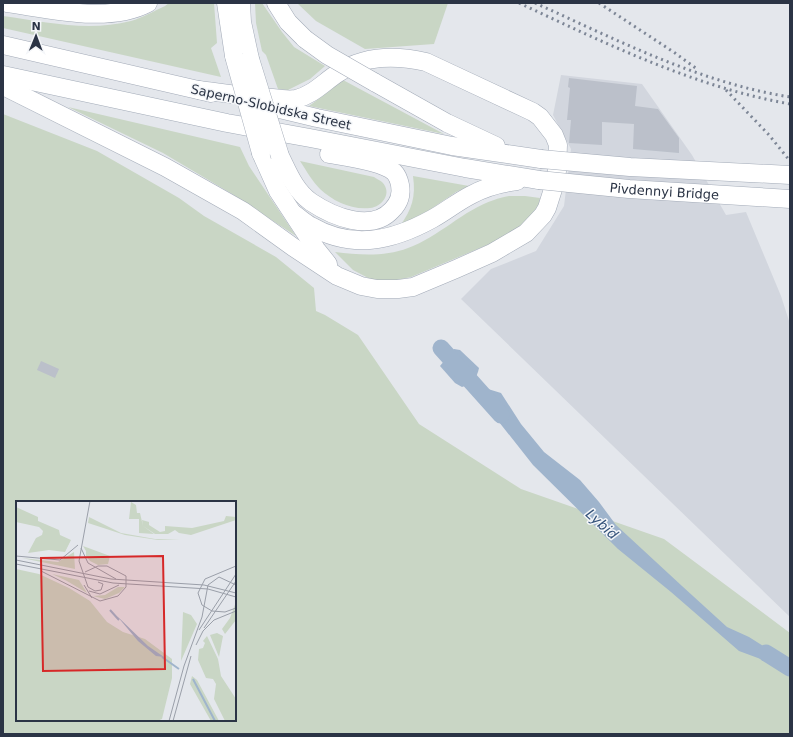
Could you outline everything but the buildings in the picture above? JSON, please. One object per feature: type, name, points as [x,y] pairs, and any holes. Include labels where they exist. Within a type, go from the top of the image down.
[{"type":"main road","points":[[7,3],[80,13],[105,14],[122,12],[148,3]]},
{"type":"main road","points":[[226,3],[242,58],[261,153],[278,191],[316,249],[337,276]]},
{"type":"main road","points":[[227,123],[301,147],[380,165],[394,172],[399,179],[401,190],[400,198],[396,206],[387,216],[362,222],[347,220],[330,213],[309,201],[300,191],[290,178],[280,156],[242,58],[241,3]]},
{"type":"main road","points":[[276,3],[288,22],[305,39],[327,55],[447,123],[521,157]]},
{"type":"main road","name":"Saperno-Slobidska Street","points":[[3,46],[317,118],[452,146],[541,159]]},
{"type":"main road","points":[[3,86],[165,167],[242,211],[337,276],[361,286],[377,289],[413,287],[492,253],[526,233],[543,215],[550,200],[557,171],[558,145],[554,135],[547,125],[533,112],[426,62],[410,58],[370,58],[338,73],[309,94],[297,98],[255,97],[199,90]]},
{"type":"main road","name":"Saperno-Slobidska Street","points":[[3,75],[227,123],[465,168],[534,179]]},
{"type":"main road","name":"Pivdennyi Bridge","points":[[541,159],[637,167],[790,175]]},
{"type":"main road","points":[[316,249],[316,239],[320,235],[356,241],[376,241],[397,235],[432,220],[477,192],[497,184],[534,179]]},
{"type":"main road","name":"Pivdennyi Bridge","points":[[534,179],[629,189],[790,199]]},
{"type":"main road","points":[[294,214],[311,226],[331,236]]},
{"type":"shaded area","points":[[561,75],[642,84],[692,155],[726,215],[746,212],[781,296],[790,324],[790,617],[461,299],[491,269],[536,251],[564,206],[571,149],[553,115]]},
{"type":"green space","points":[[169,3],[214,3],[217,43],[211,48],[221,77],[3,28],[3,16],[67,25],[99,26],[115,24],[139,18]]},
{"type":"green space","points":[[255,3],[262,3],[294,47],[325,66],[310,79],[288,90],[278,89],[266,55],[262,51],[256,23]]},
{"type":"green space","points":[[297,3],[448,3],[434,44],[365,49],[316,21]]},
{"type":"green space","points":[[343,80],[444,134],[309,106]]},
{"type":"green space","points":[[68,107],[240,147],[249,166],[296,236],[232,194],[163,153]]},
{"type":"green space","points":[[3,114],[97,151],[179,198],[204,216],[276,257],[314,288],[316,311],[358,335],[419,424],[521,489],[664,539],[790,633],[790,734],[3,734]]},
{"type":"green space","points":[[300,161],[374,177],[381,181],[385,186],[385,199],[378,205],[370,208],[356,208],[343,204],[320,189]]},
{"type":"green space","points":[[413,176],[469,186],[456,192],[428,211],[400,226],[408,214],[412,202],[414,190]]},
{"type":"green space","points":[[509,196],[540,198],[539,204],[531,217],[517,230],[499,240],[411,277],[392,281],[372,280],[353,270],[335,252],[353,254],[381,254],[399,251],[430,237],[483,204]]},
{"type":"water","points":[[454,349],[460,350],[479,368],[474,380],[462,387],[455,383],[440,366]]},
{"type":"water","points":[[488,389],[501,393],[521,424],[544,452],[580,480],[616,525],[727,627],[749,637],[788,662],[782,667],[739,651],[671,592],[618,549],[533,465],[484,403]]},
{"type":"waterway","name":"Lybid","points":[[441,348],[501,415]]},
{"type":"waterway","name":"Lybid","points":[[766,653],[790,668]]},
{"type":"railway","points":[[519,3],[585,34],[686,75],[720,87],[790,104]]},
{"type":"railway","points":[[535,3],[660,59],[692,71],[724,82],[790,97]]},
{"type":"railway","points":[[599,3],[697,69]]},
{"type":"railway","points":[[726,90],[769,135],[790,161]]}]
